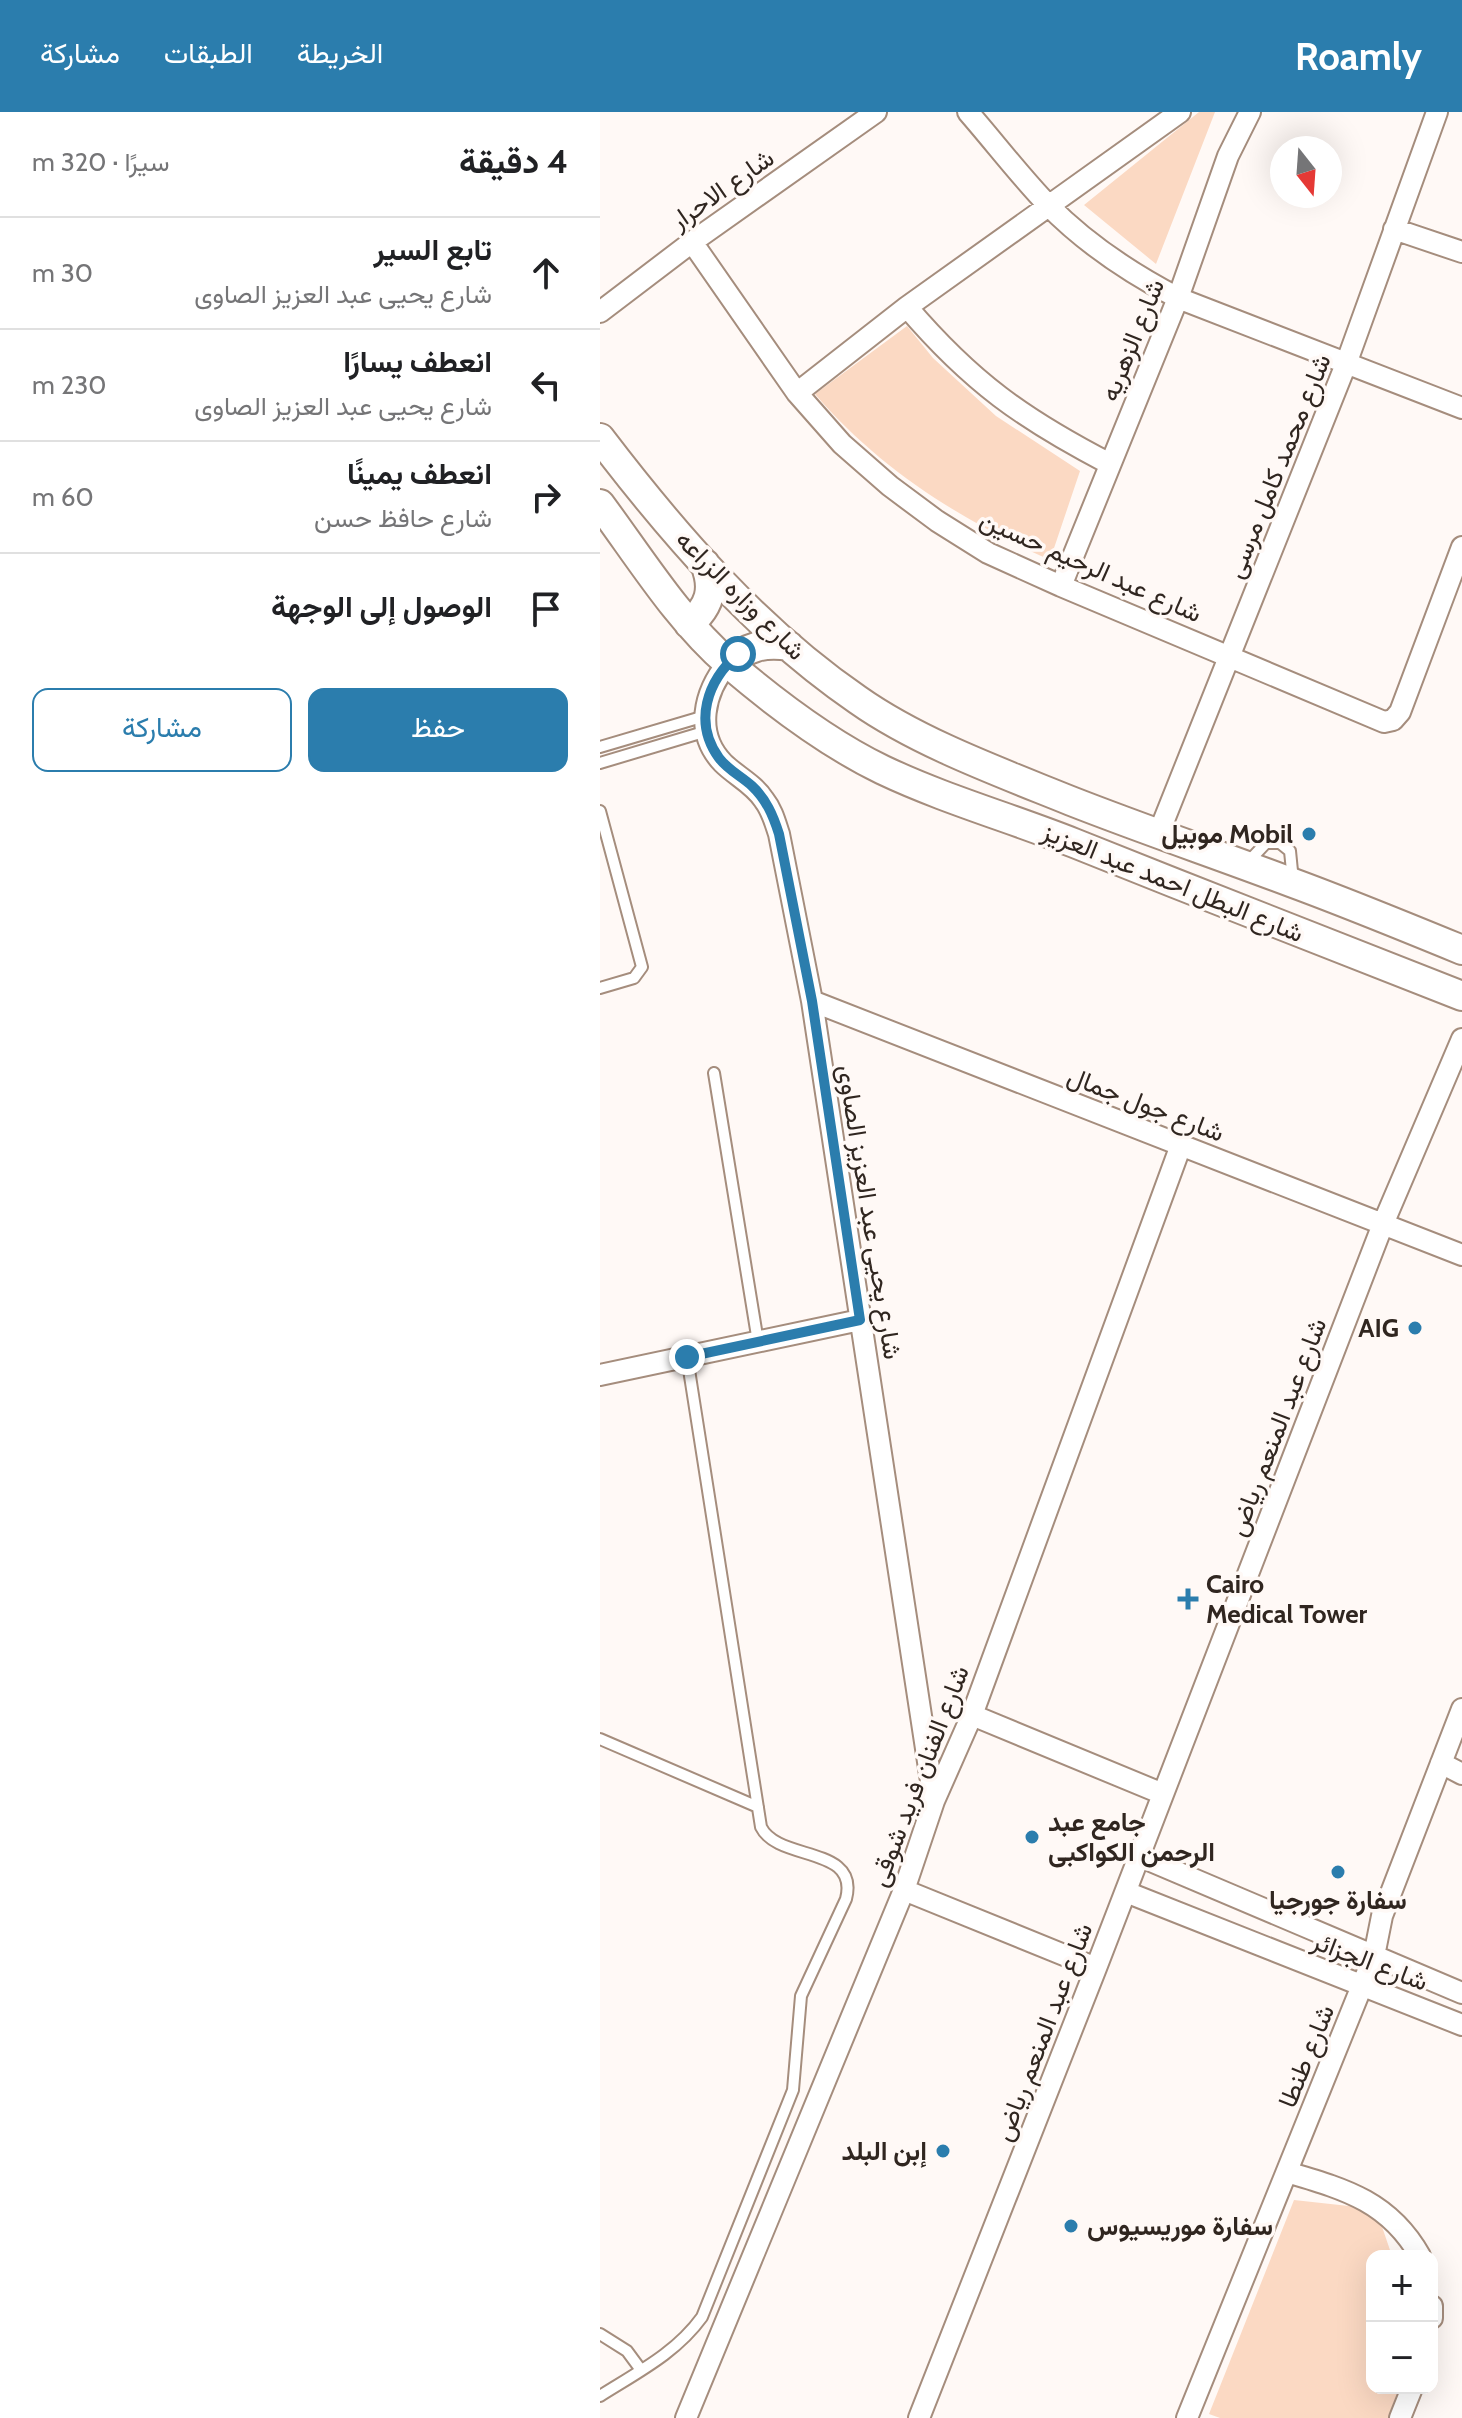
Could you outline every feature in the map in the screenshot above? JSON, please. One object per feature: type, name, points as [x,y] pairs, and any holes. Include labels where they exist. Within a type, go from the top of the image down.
[{"type":"main road","name":"شارع وزاره الزراعه","points":[[600,438],[641,492],[705,564],[789,646],[860,702],[905,728]]},
{"type":"main road","name":"شارع وزاره الزراعه","points":[[600,504],[689,624],[728,663],[813,729],[883,770]]},
{"type":"main road","points":[[689,624],[708,604],[711,590],[705,564]]},
{"type":"main road","points":[[728,663],[738,654],[762,644],[789,646]]},
{"type":"main road","name":"شارع البطل احمد عبد العزيز","points":[[905,728],[979,762],[1158,835],[1293,883],[1462,950]]},
{"type":"main road","name":"شارع البطل احمد عبد العزيز","points":[[883,770],[1462,996]]},
{"type":"street","name":"شارع الاحرار","points":[[600,312],[692,242],[876,112]]},
{"type":"street","points":[[968,112],[1048,205],[1106,255],[1138,277],[1178,298],[1462,408]]},
{"type":"street","points":[[797,393],[907,307],[1180,112]]},
{"type":"street","name":"شارع الزهريه","points":[[1061,586],[1178,298],[1228,156],[1250,112]]},
{"type":"street","name":"شارع محمد كامل مرسى","points":[[1158,835],[1346,364],[1437,112]]},
{"type":"street","points":[[1394,229],[1462,252]]},
{"type":"street","name":"شارع عبد الرحيم حسين","points":[[692,242],[797,393],[842,444],[890,486],[937,521],[988,553],[1061,586],[1384,722],[1393,720],[1400,712],[1462,547]]},
{"type":"street","points":[[907,307],[940,345],[996,395],[1058,437],[1110,464]]},
{"type":"street","points":[[706,724],[707,696],[715,678],[728,663]]},
{"type":"street","name":"شارع يحيى عبد العزيز الصاوى","points":[[706,724],[710,744],[720,760],[764,798],[779,834],[812,1001],[934,1801]]},
{"type":"street","name":"شارع جول جمال","points":[[812,1001],[1462,1255]]},
{"type":"street","name":"شارع عبد المنعم رياض","points":[[919,2418],[1126,1892],[1383,1224],[1462,1039]]},
{"type":"street","name":"شارع الفنان فريد شوقى","points":[[686,2418],[904,1890],[934,1801],[972,1715],[1181,1145]]},
{"type":"street","points":[[600,1375],[860,1320]]},
{"type":"street","name":"شارع طنطا","points":[[1187,2418],[1374,1956],[1382,1916],[1462,1709]]},
{"type":"street","points":[[972,1715],[1163,1794]]},
{"type":"street","points":[[1441,1763],[1462,1774]]},
{"type":"street","name":"شارع الجزائر","points":[[1139,1856],[1462,1993]]},
{"type":"street","points":[[904,1890],[1096,1968]]},
{"type":"street","name":"شارع الجزائر","points":[[1126,1892],[1462,2025]]},
{"type":"street","points":[[1287,2172],[1333,2185],[1380,2208],[1403,2229],[1416,2250]]},
{"type":"street","points":[[1400,2418],[1410,2394]]},
{"type":"lane","points":[[600,747],[706,724]]},
{"type":"lane","points":[[600,763],[706,724]]},
{"type":"lane","points":[[600,811],[605,848],[642,967],[634,978],[600,988]]},
{"type":"lane","points":[[714,1073],[758,1342]]},
{"type":"lane","points":[[600,2396],[671,2352],[689,2336],[702,2317],[793,2090],[801,1996],[850,1885],[844,1871],[832,1863],[768,1837],[761,1827],[687,1357]]},
{"type":"lane","points":[[600,1739],[758,1807]]},
{"type":"lane","points":[[600,2334],[627,2351],[641,2370]]},
{"type":"shaded area","points":[[1199,112],[1215,112],[1156,264],[1084,205]]},
{"type":"shaded area","points":[[907,326],[933,358],[996,416],[1080,471],[1050,560],[985,528],[923,490],[866,446],[815,394]]},
{"type":"shaded area","points":[[1294,2200],[1376,2209],[1390,2250],[1366,2250],[1366,2394],[1397,2394],[1388,2418],[1220,2418],[1209,2414]]},
{"type":"place","name":"موبيل Mobil","points":[[1309,834]]},
{"type":"place","name":"AIG","points":[[1415,1328]]},
{"type":"place","name":"Cairo Medical Tower","points":[[1188,1599]]},
{"type":"place","name":"جامع عبد الرحمن الكواكبى","points":[[1032,1837]]},
{"type":"place","name":"سفارة جورجيا","points":[[1338,1872]]},
{"type":"place","name":"إبن البلد","points":[[943,2151]]},
{"type":"place","name":"سفارة موريسيوس","points":[[1071,2226]]},
{"type":"route","points":[[687,1357],[860,1320],[812,1001],[779,834],[764,798],[720,760],[710,744],[707,731],[707,696],[715,678],[738,654]]}]
